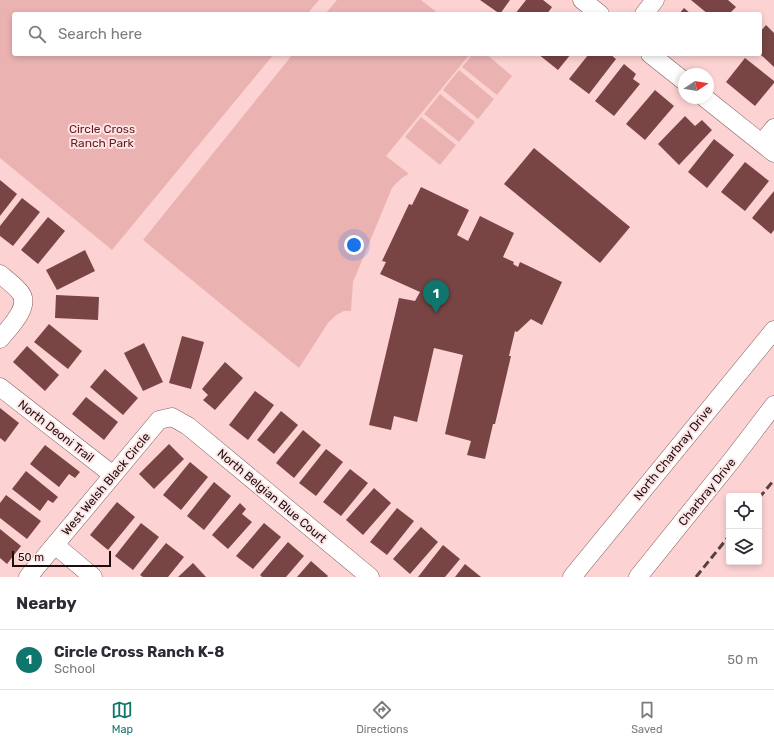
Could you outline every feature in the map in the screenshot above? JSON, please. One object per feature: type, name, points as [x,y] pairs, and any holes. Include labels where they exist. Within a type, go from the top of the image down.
[{"type":"street","points":[[582,0],[597,12]]},
{"type":"street","points":[[646,12],[655,0]]},
{"type":"street","points":[[653,56],[678,76]]},
{"type":"street","points":[[713,104],[768,148],[774,128]]},
{"type":"street","points":[[0,274],[21,292],[24,303],[19,316],[0,339]]},
{"type":"street","name":"North Charbray Drive","points":[[572,577],[774,330]]},
{"type":"street","name":"North Deoni Trail","points":[[0,387],[113,475]]},
{"type":"street","name":"Charbray Drive","points":[[638,577],[774,405]]},
{"type":"street","name":"West Welsh Black Circle","points":[[28,577],[159,420],[172,417]]},
{"type":"street","name":"North Belgian Blue Court","points":[[172,417],[188,426],[370,577]]},
{"type":"street","points":[[55,545],[93,577]]},
{"type":"green space","name":"Circle Cross Ranch Park","points":[[0,0],[319,0],[309,12],[12,12],[12,56],[272,56],[112,250],[0,158]]},
{"type":"green space","points":[[337,0],[421,0],[436,12],[327,12]]},
{"type":"green space","points":[[291,56],[468,56],[386,156],[409,174],[392,188],[353,282],[351,311],[344,311],[336,315],[328,323],[299,368],[143,240]]},
{"type":"green space","points":[[471,56],[488,56],[512,76],[497,95],[462,67]]},
{"type":"green space","points":[[459,70],[494,99],[478,119],[443,90]]},
{"type":"green space","points":[[440,94],[475,122],[459,142],[424,114]]},
{"type":"green space","points":[[421,117],[456,145],[440,165],[405,137]]},
{"type":"building","points":[[480,0],[510,0],[501,12],[497,12]]},
{"type":"building","points":[[526,0],[543,0],[552,7],[548,12],[517,12]]},
{"type":"building","points":[[691,0],[728,0],[736,7],[731,12],[706,12]]},
{"type":"building","points":[[684,8],[689,12],[681,12]]},
{"type":"building","points":[[766,25],[774,33],[774,67],[762,56],[762,30]]},
{"type":"building","points":[[540,56],[569,56],[558,70]]},
{"type":"building","points":[[587,56],[612,56],[616,59],[589,94],[569,79]]},
{"type":"building","points":[[745,58],[774,81],[774,83],[755,106],[726,82]]},
{"type":"building","points":[[624,64],[636,74],[633,79],[640,84],[614,116],[595,101]]},
{"type":"building","points":[[655,90],[674,106],[645,140],[626,124]]},
{"type":"building","points":[[685,116],[695,126],[702,120],[712,130],[679,165],[658,144]]},
{"type":"building","points":[[714,139],[734,155],[707,188],[688,172]]},
{"type":"building","points":[[534,148],[630,227],[600,263],[504,184]]},
{"type":"building","points":[[745,162],[769,181],[745,211],[721,192]]},
{"type":"building","points":[[0,180],[17,194],[0,216]]},
{"type":"building","points":[[421,187],[469,210],[457,235],[468,241],[480,216],[514,233],[503,257],[514,262],[513,264],[518,267],[520,262],[562,282],[542,325],[531,319],[517,332],[515,331],[509,356],[511,356],[485,459],[467,455],[471,441],[445,434],[463,355],[434,348],[417,422],[394,416],[391,430],[369,425],[399,298],[415,301],[420,292],[380,274],[386,262],[382,261],[409,204],[412,205]]},
{"type":"building","points":[[774,191],[774,230],[771,234],[752,218]]},
{"type":"building","points":[[22,198],[40,212],[13,246],[0,236],[0,226]]},
{"type":"building","points":[[48,217],[65,231],[38,264],[21,250]]},
{"type":"building","points":[[85,250],[95,271],[57,290],[46,270]]},
{"type":"building","points":[[56,295],[99,297],[98,320],[55,318]]},
{"type":"building","points":[[49,324],[82,351],[68,369],[34,342]]},
{"type":"building","points":[[182,336],[204,342],[191,389],[169,383]]},
{"type":"building","points":[[144,343],[163,382],[143,391],[124,353]]},
{"type":"building","points":[[27,346],[59,375],[45,391],[13,362]]},
{"type":"building","points":[[225,362],[243,378],[215,410],[203,400],[208,395],[202,389]]},
{"type":"building","points":[[105,369],[138,398],[123,415],[90,387]]},
{"type":"building","points":[[255,391],[274,405],[248,440],[229,425]]},
{"type":"building","points":[[86,397],[118,422],[104,440],[72,414]]},
{"type":"building","points":[[0,408],[19,423],[5,442],[0,438]]},
{"type":"building","points":[[281,411],[298,425],[274,454],[257,440]]},
{"type":"building","points":[[303,430],[321,445],[294,478],[276,463]]},
{"type":"building","points":[[169,444],[184,459],[154,489],[139,474]]},
{"type":"building","points":[[45,445],[80,472],[75,478],[69,474],[59,487],[30,464]]},
{"type":"building","points":[[326,449],[343,462],[316,496],[299,483]]},
{"type":"building","points":[[190,462],[208,477],[181,510],[163,495]]},
{"type":"building","points":[[350,469],[368,483],[341,516],[323,502]]},
{"type":"building","points":[[26,471],[58,497],[53,503],[48,500],[40,511],[12,489]]},
{"type":"building","points":[[214,482],[231,496],[204,530],[187,516]]},
{"type":"building","points":[[374,488],[391,503],[363,535],[346,520]]},
{"type":"building","points":[[6,495],[41,521],[27,539],[0,518],[0,503]]},
{"type":"building","points":[[117,502],[135,517],[108,550],[90,535]]},
{"type":"building","points":[[240,503],[246,509],[242,514],[252,522],[228,549],[212,535]]},
{"type":"building","points":[[397,508],[414,521],[387,555],[370,542]]},
{"type":"building","points":[[141,523],[159,537],[133,570],[115,556]]},
{"type":"building","points":[[264,523],[281,537],[253,569],[236,556]]},
{"type":"building","points":[[421,527],[438,542],[410,574],[393,559]]},
{"type":"building","points":[[0,529],[21,546],[7,564],[0,558]]},
{"type":"building","points":[[288,542],[304,556],[286,577],[262,577],[260,575]]},
{"type":"building","points":[[166,543],[184,557],[168,577],[143,577],[140,575]]},
{"type":"building","points":[[443,545],[460,559],[445,577],[418,577]]},
{"type":"building","points":[[311,561],[328,576],[297,577]]},
{"type":"building","points":[[193,563],[206,577],[178,577]]},
{"type":"building","points":[[465,564],[481,577],[455,577]]},
{"type":"railway","points":[[762,494],[774,480]]},
{"type":"railway","points":[[696,577],[726,540]]},
{"type":"place","name":"Circle Cross Ranch K-8","points":[[436,313]]}]
